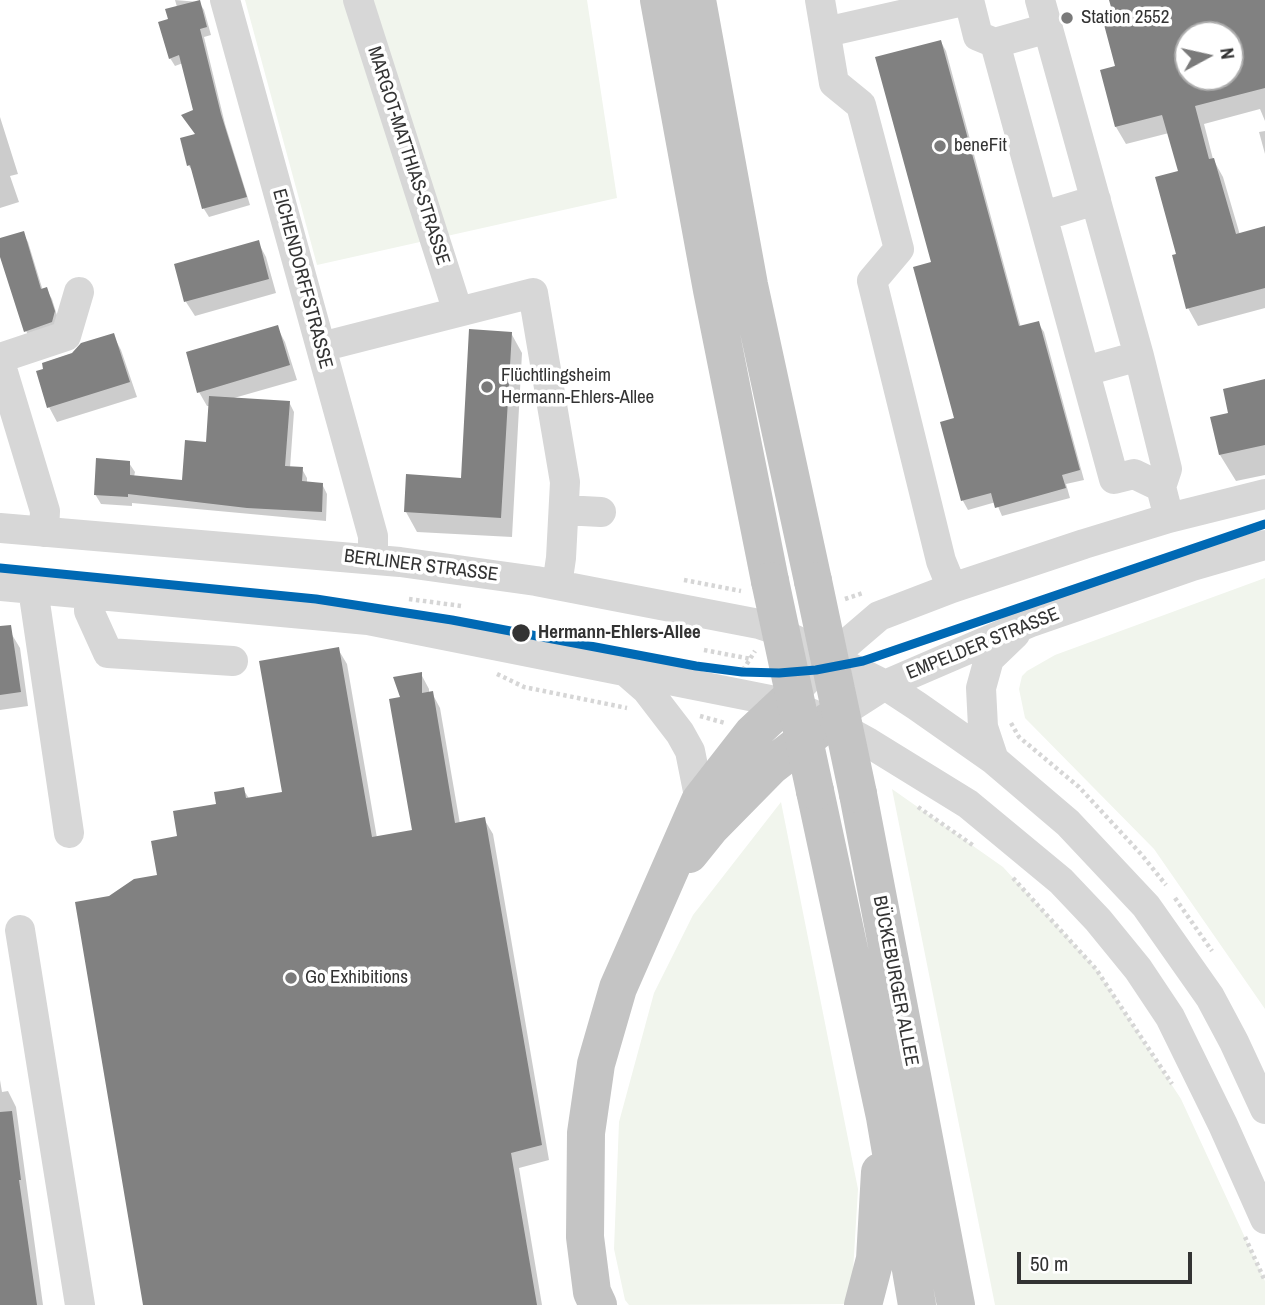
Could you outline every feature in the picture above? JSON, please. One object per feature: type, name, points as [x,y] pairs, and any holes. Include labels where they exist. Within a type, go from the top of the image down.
[{"type":"highway","name":"BÜCKEBURGER ALLEE","points":[[659,0],[712,290],[770,581],[886,1117],[917,1305]]},
{"type":"highway","name":"BÜCKEBURGER ALLEE","points":[[697,0],[747,272],[858,793],[956,1305]]},
{"type":"highway","points":[[598,1305],[592,1292],[585,1237],[586,1133],[596,1064],[618,988],[700,801],[753,733],[785,703]]},
{"type":"highway","points":[[660,889],[710,828],[771,766],[829,721]]},
{"type":"highway","points":[[863,1305],[875,1259],[886,1117]]},
{"type":"highway","points":[[924,1130],[968,1273],[985,1305]]},
{"type":"street","name":"EICHENDORFFSTRASSE","points":[[225,0],[373,536],[387,560]]},
{"type":"street","name":"MARGOT-MATTHIAS-STRASSE","points":[[358,0],[458,312]]},
{"type":"street","points":[[820,0],[834,83],[861,105],[899,249],[872,281],[942,561],[952,588]]},
{"type":"street","points":[[827,32],[968,0],[978,36],[995,43]]},
{"type":"street","points":[[995,43],[1044,14],[1139,356],[1167,469],[1161,487],[1169,519]]},
{"type":"street","points":[[995,43],[1114,479],[1134,474],[1161,487]]},
{"type":"street","points":[[1042,215],[1096,200]]},
{"type":"street","points":[[44,532],[45,510],[0,360],[66,336],[79,292]]},
{"type":"street","points":[[321,347],[533,293],[565,482],[561,558],[556,585]]},
{"type":"street","points":[[1086,371],[1139,356]]},
{"type":"street","points":[[785,703],[831,657],[879,616],[952,588],[1169,519],[1265,494]]},
{"type":"street","points":[[564,510],[601,512]]},
{"type":"street","name":"BERLINER STRASSE","points":[[0,528],[387,560],[556,585],[765,626],[831,657]]},
{"type":"street","name":"EMPELDER STRASSE","points":[[829,721],[885,685],[1031,622],[1192,566],[1265,545]]},
{"type":"street","points":[[0,586],[368,620],[785,703],[829,721],[968,804],[1023,847],[1061,881],[1098,920],[1138,969],[1170,1017],[1223,1125],[1255,1227]]},
{"type":"street","points":[[33,589],[69,833]]},
{"type":"street","points":[[89,594],[89,611],[108,653],[233,661]]},
{"type":"street","points":[[994,760],[983,727],[981,688],[989,659],[1006,640],[1031,622]]},
{"type":"street","points":[[765,626],[785,703],[793,747]]},
{"type":"street","points":[[831,657],[885,685],[994,760],[1068,823],[1146,906],[1210,997],[1265,1109]]},
{"type":"street","points":[[624,670],[647,690],[680,733],[690,751],[700,801]]},
{"type":"street","points":[[20,930],[80,1305]]},
{"type":"path","points":[[407,599],[460,606]]},
{"type":"path","points":[[680,733],[688,724],[720,721],[765,626]]},
{"type":"path","points":[[704,650],[751,659]]},
{"type":"path","points":[[487,668],[524,687],[638,710]]},
{"type":"path","points":[[915,804],[981,851]]},
{"type":"path","points":[[1013,877],[1096,970],[1174,1088]]},
{"type":"path","points":[[1255,1227],[1265,1281]]},
{"type":"shaded area","points":[[245,0],[587,0],[617,198],[317,265]]},
{"type":"shaded area","points":[[1265,578],[1265,1009],[1154,849],[1025,718],[1019,689],[1022,676],[1027,671],[1055,655]]},
{"type":"shaded area","points":[[892,789],[1003,867],[1096,969],[1181,1099],[1265,1281],[1265,1305],[995,1305]]},
{"type":"shaded area","points":[[781,802],[858,1189],[851,1304],[629,1305],[625,1300],[614,1249],[619,1122],[654,993],[693,915]]},
{"type":"building","points":[[200,0],[207,27],[200,29],[221,114],[247,197],[202,209],[180,138],[195,134],[181,115],[193,110],[179,55],[169,59],[158,22],[168,19],[165,9]]},
{"type":"building","points":[[1109,0],[1265,0],[1265,88],[1195,106],[1209,159],[1214,158],[1236,234],[1265,226],[1265,288],[1186,309],[1172,255],[1176,254],[1155,177],[1178,171],[1162,115],[1115,127],[1100,70],[1115,66],[1102,17],[1113,14]]},
{"type":"building","points":[[941,40],[1019,326],[1039,321],[1080,470],[1062,475],[1066,488],[995,508],[991,493],[961,501],[940,422],[954,418],[913,267],[931,262],[875,57]]},
{"type":"building","points":[[24,231],[41,289],[47,287],[55,311],[52,322],[24,332],[0,257],[0,238]]},
{"type":"building","points":[[259,240],[269,279],[184,302],[174,264]]},
{"type":"building","points":[[278,325],[290,365],[197,393],[186,352]]},
{"type":"building","name":"Flüchtlingsheim Hermann-Ehlers-Allee","points":[[469,329],[512,332],[501,518],[404,512],[406,474],[461,478]]},
{"type":"building","points":[[114,333],[130,382],[47,408],[36,371],[43,369],[42,363],[72,353],[81,343]]},
{"type":"building","points":[[1265,379],[1265,445],[1219,455],[1210,417],[1228,413],[1223,389]]},
{"type":"building","points":[[209,396],[290,401],[285,466],[303,467],[302,481],[323,483],[322,512],[247,508],[128,494],[128,497],[94,495],[96,458],[130,461],[130,475],[182,480],[185,440],[206,442]]},
{"type":"building","points":[[11,625],[21,692],[0,695],[0,626]]},
{"type":"building","name":"Go Exhibitions","points":[[339,647],[372,837],[412,830],[389,699],[400,697],[393,677],[422,672],[422,693],[433,691],[455,823],[485,817],[542,1145],[511,1153],[537,1305],[143,1305],[75,902],[109,896],[134,879],[157,875],[151,841],[177,836],[173,811],[216,804],[214,792],[244,787],[246,798],[282,792],[259,661]]},
{"type":"building","points":[[12,1111],[37,1305],[0,1305],[0,1112]]},
{"type":"transit line","points":[[0,568],[316,599],[452,620],[696,666],[742,672],[779,673],[816,670],[863,661],[1265,524]]},
{"type":"place","name":"Station 2552","points":[[1067,18]]},
{"type":"place","name":"beneFit","points":[[940,146]]},
{"type":"place","name":"Flüchtlingsheim Hermann-Ehlers-Allee","points":[[487,387]]},
{"type":"place","name":"Hermann-Ehlers-Allee","points":[[521,633]]},
{"type":"place","name":"Go Exhibitions","points":[[291,978]]}]
